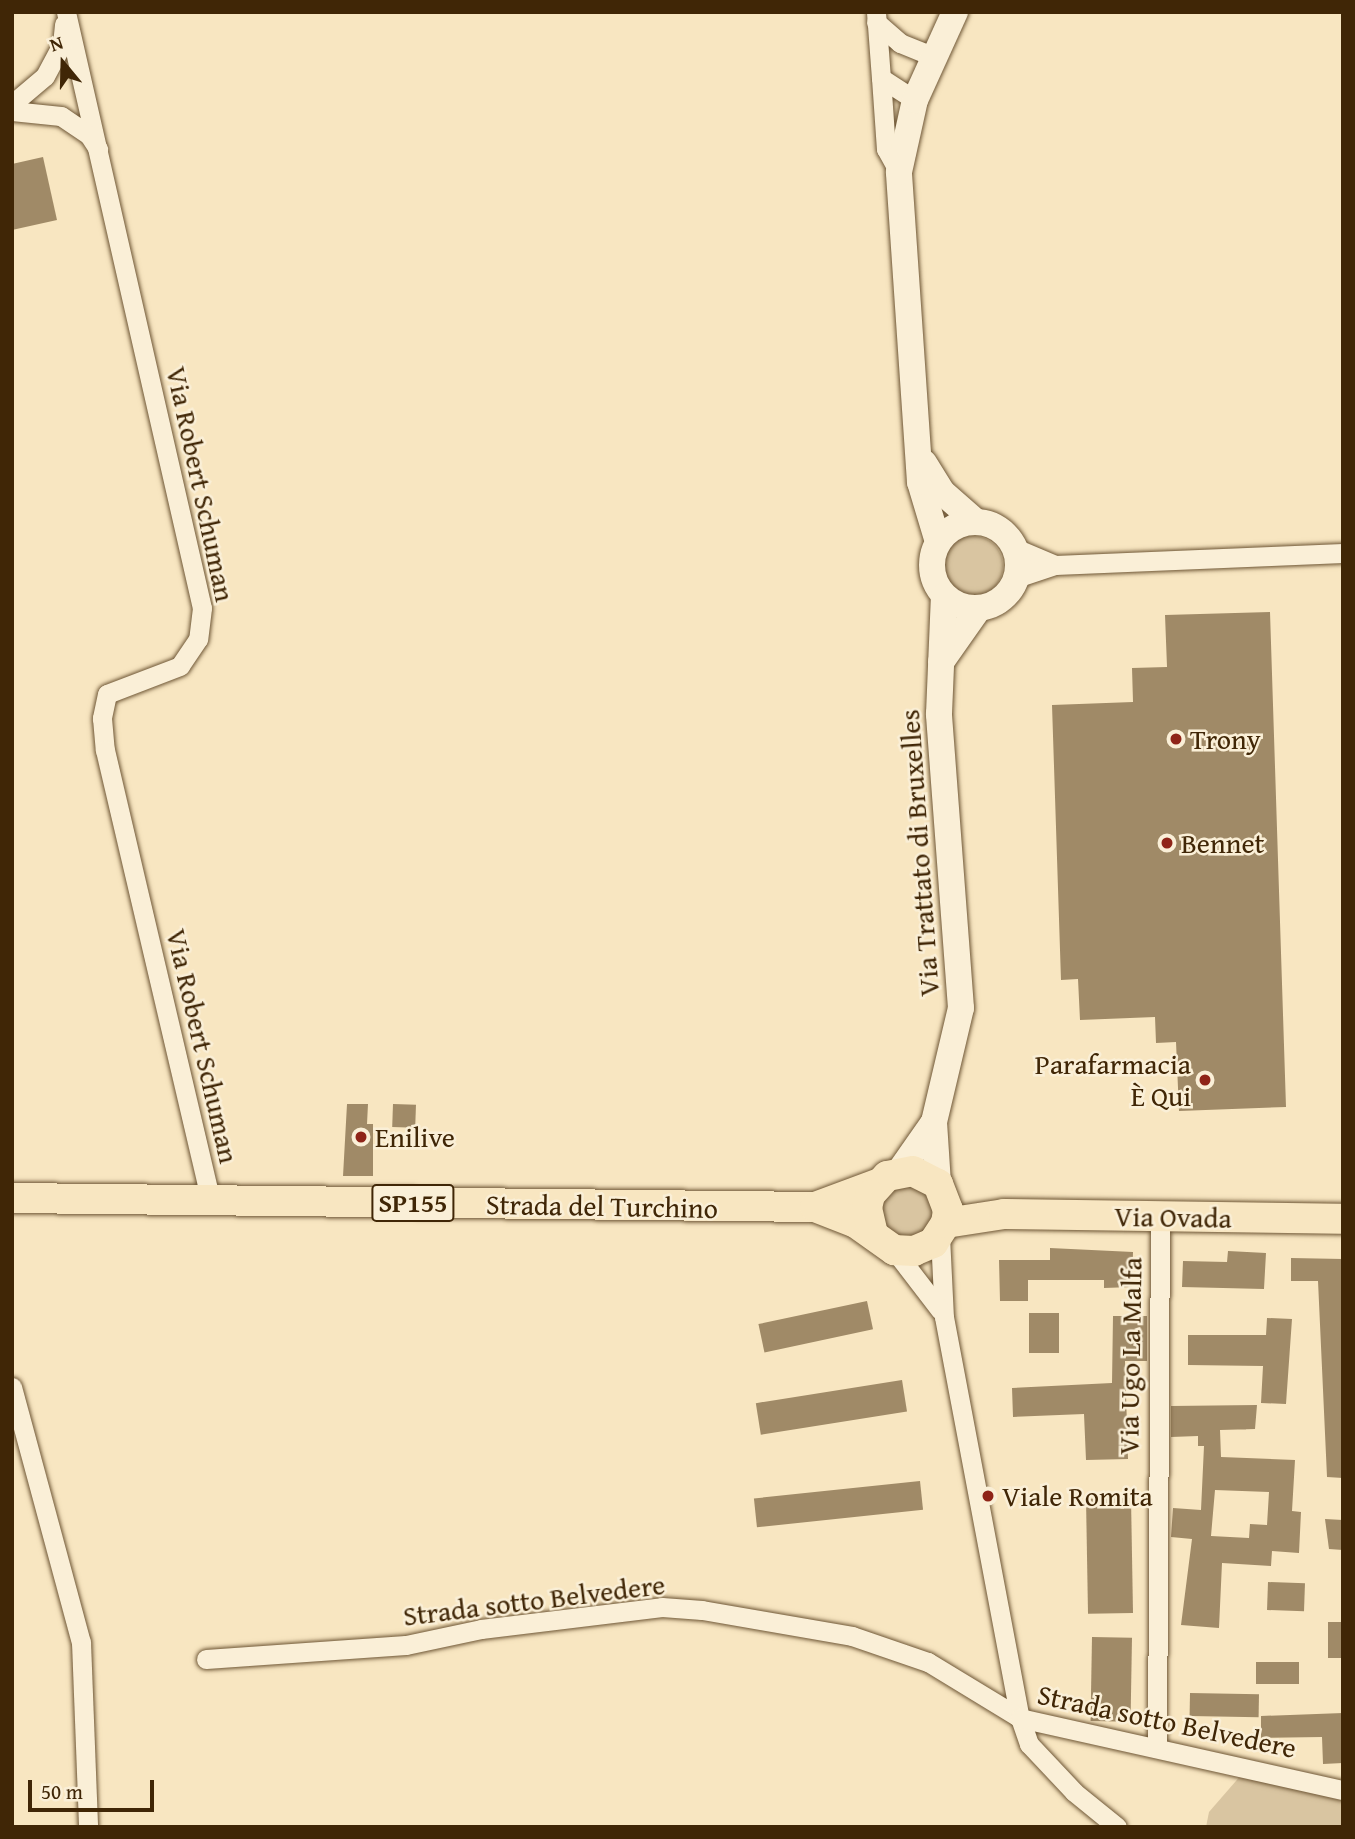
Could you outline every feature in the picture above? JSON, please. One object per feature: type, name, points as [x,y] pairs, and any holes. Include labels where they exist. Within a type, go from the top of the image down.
[{"type":"main road","points":[[938,542],[920,482],[900,172],[915,100],[932,56],[955,12]]},
{"type":"main road","points":[[917,446],[942,492],[975,521],[999,529],[1015,548],[1016,578],[1005,596],[979,608],[941,662]]},
{"type":"main road","points":[[975,521],[960,524],[938,542],[931,564],[944,596],[979,608]]},
{"type":"main road","name":"Via Trattato di Bruxelles","points":[[942,1210],[934,1122],[961,1008],[939,714],[944,596]]},
{"type":"main road","name":"Via Trattato di Bruxelles","points":[[888,1178],[934,1122]]},
{"type":"main road","points":[[913,1171],[942,1210],[924,1248],[883,1242],[867,1208],[888,1178],[913,1171]]},
{"type":"main road","name":"Strada del Turchino","points":[[12,1198],[815,1207],[888,1178]]},
{"type":"main road","name":"Strada del Turchino","points":[[815,1207],[883,1242]]},
{"type":"main road","name":"Via Ovada","points":[[942,1210],[1004,1214],[1343,1219]]},
{"type":"street","points":[[12,104],[45,76],[62,44],[66,12]]},
{"type":"street","name":"Via Robert Schuman","points":[[66,12],[102,155],[202,608],[198,639],[180,666],[107,694],[105,750],[211,1202]]},
{"type":"street","points":[[876,17],[900,43],[932,56]]},
{"type":"street","points":[[876,17],[886,149],[900,172]]},
{"type":"street","points":[[881,78],[915,100]]},
{"type":"street","points":[[12,111],[61,116],[89,135],[102,155]]},
{"type":"street","points":[[1015,548],[1055,565]]},
{"type":"street","points":[[1016,578],[1055,565],[1343,553]]},
{"type":"street","points":[[942,1210],[944,1317],[1020,1718],[1029,1744],[1074,1793],[1117,1827]]},
{"type":"street","name":"Via Ugo La Malfa","points":[[1157,1748],[1160,1217]]},
{"type":"street","points":[[883,1242],[944,1317]]},
{"type":"street","points":[[12,1387],[81,1642],[88,1827]]},
{"type":"street","name":"Strada sotto Belvedere","points":[[206,1660],[289,1657],[662,1607],[702,1610],[852,1636],[916,1658],[973,1685],[1020,1718],[1343,1790]]},
{"type":"shaded area","points":[[973,536],[990,541],[998,549],[1003,566],[998,583],[990,591],[973,596],[956,591],[948,583],[943,566],[948,549],[956,541]]},
{"type":"shaded area","points":[[919,1183],[937,1205],[924,1239],[886,1237],[877,1201],[882,1192]]},
{"type":"shaded area","points":[[1242,1774],[1343,1801],[1343,1827],[1206,1827],[1209,1812]]},
{"type":"building","points":[[43,157],[57,220],[12,230],[12,164]]},
{"type":"building","points":[[1270,612],[1286,1107],[1179,1111],[1176,1042],[1156,1043],[1155,1017],[1080,1020],[1078,979],[1061,980],[1052,705],[1133,702],[1132,668],[1167,667],[1165,615]]},
{"type":"building","points":[[347,1104],[368,1104],[367,1124],[373,1124],[373,1176],[343,1176]]},
{"type":"building","points":[[393,1104],[416,1105],[415,1128],[392,1127]]},
{"type":"building","points":[[1050,1248],[1133,1252],[1132,1287],[1104,1288],[1104,1280],[1028,1280],[1028,1301],[1000,1301],[999,1260],[1050,1260]]},
{"type":"building","points":[[1228,1251],[1266,1253],[1264,1289],[1182,1287],[1183,1261],[1227,1262]]},
{"type":"building","points":[[1291,1258],[1343,1259],[1343,1478],[1327,1477],[1318,1281],[1291,1281]]},
{"type":"building","points":[[867,1301],[873,1329],[764,1352],[758,1324]]},
{"type":"building","points":[[1029,1313],[1059,1313],[1059,1353],[1029,1353]]},
{"type":"building","points":[[1113,1316],[1147,1316],[1147,1361],[1125,1361],[1128,1459],[1086,1460],[1084,1414],[1013,1417],[1012,1388],[1112,1383]]},
{"type":"building","points":[[1267,1318],[1292,1319],[1286,1404],[1261,1403],[1263,1366],[1188,1365],[1188,1335],[1266,1335]]},
{"type":"building","points":[[902,1380],[907,1412],[761,1435],[756,1403]]},
{"type":"building","points":[[1257,1405],[1255,1429],[1220,1430],[1221,1457],[1295,1460],[1292,1511],[1301,1512],[1299,1553],[1272,1551],[1271,1566],[1222,1563],[1219,1628],[1181,1625],[1192,1539],[1171,1537],[1173,1508],[1201,1510],[1204,1446],[1198,1446],[1198,1436],[1171,1437],[1171,1406]],"holes":[[[1215,1490],[1269,1492],[1267,1525],[1250,1524],[1249,1538],[1211,1536]]]},
{"type":"building","points":[[920,1481],[923,1510],[757,1527],[754,1498]]},
{"type":"building","points":[[1131,1498],[1133,1613],[1088,1614],[1086,1499]]},
{"type":"building","points":[[1325,1519],[1343,1520],[1343,1550],[1329,1549]]},
{"type":"building","points":[[1268,1582],[1305,1583],[1304,1611],[1267,1610]]},
{"type":"building","points":[[1328,1622],[1343,1622],[1343,1658],[1328,1658]]},
{"type":"building","points":[[1092,1637],[1132,1638],[1131,1722],[1091,1721]]},
{"type":"building","points":[[1256,1662],[1299,1662],[1299,1684],[1256,1684]]},
{"type":"building","points":[[1190,1693],[1259,1694],[1259,1717],[1190,1716]]},
{"type":"building","points":[[1343,1713],[1343,1763],[1323,1764],[1322,1737],[1261,1738],[1261,1716]]},
{"type":"place","name":"Trony","points":[[1176,739]]},
{"type":"place","name":"Bennet","points":[[1167,843]]},
{"type":"place","name":"Parafarmacia È Qui","points":[[1205,1080]]},
{"type":"place","name":"Enilive","points":[[361,1137]]},
{"type":"place","name":"Viale Romita","points":[[988,1496]]}]
